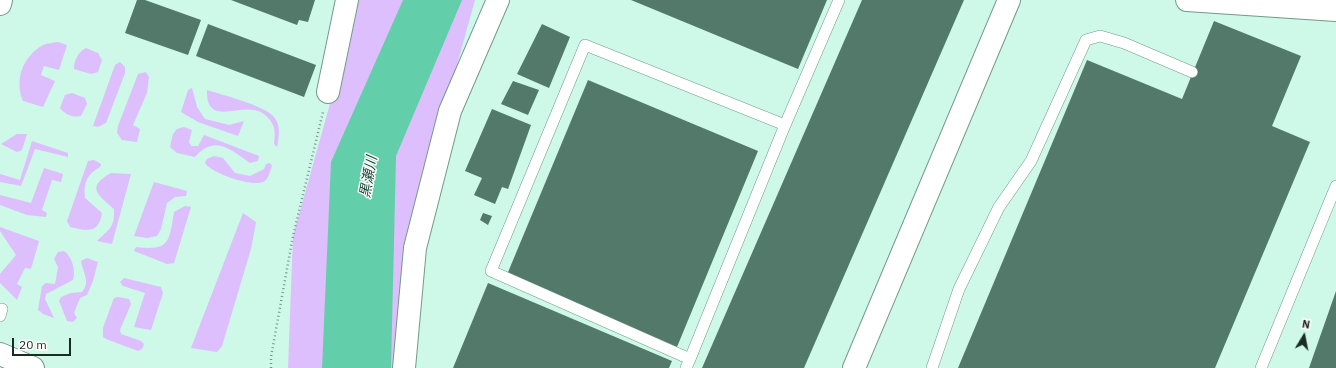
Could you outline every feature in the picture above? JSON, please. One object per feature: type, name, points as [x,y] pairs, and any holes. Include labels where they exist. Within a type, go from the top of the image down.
[{"type":"street","points":[[328,92],[347,0]]},
{"type":"street","points":[[404,368],[415,248],[450,112],[498,0]]},
{"type":"street","points":[[854,368],[1009,0]]},
{"type":"street","points":[[1187,0],[1250,2],[1336,10]]},
{"type":"street","points":[[0,354],[33,368]]},
{"type":"lane","points":[[785,125],[585,45],[490,271],[688,364],[785,125],[839,0]]},
{"type":"lane","points":[[932,368],[959,289],[999,207],[1031,161],[1086,40],[1100,36],[1124,43],[1192,72]]},
{"type":"lane","points":[[1261,368],[1336,186]]},
{"type":"path","points":[[271,368],[271,356],[293,236],[328,92]]},
{"type":"shaded area","points":[[359,0],[475,0],[414,219],[400,368],[288,368],[293,236]]},
{"type":"shaded area","points":[[58,42],[67,45],[59,70],[44,66],[41,75],[55,81],[43,107],[23,101],[20,93],[20,77],[22,69],[30,55],[43,45]]},
{"type":"shaded area","points":[[86,48],[98,53],[102,60],[98,72],[91,74],[74,69],[77,57]]},
{"type":"shaded area","points":[[120,62],[125,67],[125,73],[106,123],[98,127],[93,126],[115,65]]},
{"type":"shaded area","points":[[146,72],[149,77],[147,93],[133,125],[140,129],[137,142],[122,140],[117,133],[118,126],[138,74]]},
{"type":"shaded area","points":[[192,88],[197,107],[205,119],[229,125],[244,121],[238,136],[198,122],[181,112],[188,90]]},
{"type":"shaded area","points":[[207,90],[261,108],[274,117],[279,127],[277,147],[274,144],[275,135],[273,126],[265,115],[259,111],[246,109],[223,112],[216,111],[211,107],[208,101]]},
{"type":"shaded area","points":[[72,93],[85,98],[87,104],[81,116],[75,117],[60,108],[65,95]]},
{"type":"shaded area","points":[[184,127],[192,130],[189,142],[191,146],[198,146],[204,135],[259,156],[258,161],[250,163],[230,149],[216,145],[209,146],[202,150],[195,157],[177,153],[170,147],[173,134],[177,129]]},
{"type":"shaded area","points":[[17,134],[27,134],[22,150],[17,152],[1,144]]},
{"type":"shaded area","points":[[32,141],[68,153],[68,157],[35,149],[21,186],[0,182],[0,174],[20,180]]},
{"type":"shaded area","points":[[214,156],[223,158],[235,173],[250,176],[264,169],[266,164],[270,163],[272,166],[265,181],[250,183],[223,175],[209,167],[205,163],[207,159]]},
{"type":"shaded area","points":[[94,160],[101,164],[100,167],[89,176],[85,183],[85,198],[102,213],[100,220],[95,228],[87,230],[70,227],[67,221],[88,161]]},
{"type":"shaded area","points":[[44,168],[63,174],[61,182],[52,180],[42,210],[47,213],[46,217],[27,215],[0,205],[0,195],[31,203]]},
{"type":"shaded area","points":[[111,173],[131,174],[112,244],[97,241],[110,228],[113,220],[114,209],[99,195],[96,187],[103,178]]},
{"type":"shaded area","points":[[154,182],[187,191],[186,196],[175,197],[167,203],[161,229],[157,236],[147,238],[134,236]]},
{"type":"shaded area","points":[[185,206],[191,207],[174,263],[167,264],[134,251],[136,247],[147,248],[162,246],[169,237],[174,212]]},
{"type":"shaded area","points":[[243,213],[256,222],[251,249],[222,346],[217,352],[191,348]]},
{"type":"shaded area","points":[[0,227],[39,241],[31,269],[25,268],[17,284],[22,287],[17,300],[0,283],[0,274],[16,255],[0,231]]},
{"type":"shaded area","points":[[64,251],[71,260],[74,268],[74,276],[73,280],[46,294],[45,299],[54,318],[43,314],[38,310],[42,286],[46,283],[55,284],[58,267],[54,259],[58,252]]},
{"type":"shaded area","points":[[87,258],[98,262],[93,281],[87,295],[80,298],[74,313],[77,318],[73,322],[67,321],[59,301],[61,297],[71,293],[82,292],[85,288],[86,277],[81,261]]},
{"type":"shaded area","points":[[124,278],[161,287],[163,293],[151,330],[134,327],[145,293],[123,286],[120,282]]},
{"type":"shaded area","points":[[118,297],[129,299],[131,304],[120,330],[121,334],[141,341],[144,344],[142,349],[138,351],[103,337],[103,328],[114,298]]},
{"type":"water","name":"黒瀬川","points":[[403,0],[462,0],[396,156],[391,368],[322,368],[331,162]]},
{"type":"building","points":[[137,0],[145,0],[201,20],[188,55],[125,33]]},
{"type":"building","points":[[231,0],[315,0],[308,22],[299,20],[297,25]]},
{"type":"building","points":[[631,0],[827,0],[798,69]]},
{"type":"building","points":[[862,0],[964,0],[804,368],[702,368]]},
{"type":"building","points":[[1214,21],[1301,56],[1272,126],[1310,142],[1215,368],[958,368],[1087,60],[1182,99]]},
{"type":"building","points":[[208,24],[316,65],[304,97],[196,56]]},
{"type":"building","points":[[542,24],[570,37],[549,88],[517,74]]},
{"type":"building","points":[[588,80],[758,151],[677,347],[506,277]]},
{"type":"building","points":[[513,81],[539,90],[528,115],[501,104]]},
{"type":"building","points":[[492,109],[531,125],[508,189],[502,187],[495,204],[474,195],[482,178],[465,171]]},
{"type":"building","points":[[483,213],[492,216],[488,225],[480,220]]},
{"type":"building","points":[[488,283],[672,361],[669,368],[453,368]]},
{"type":"building","points":[[1336,291],[1336,368],[1309,368]]}]
